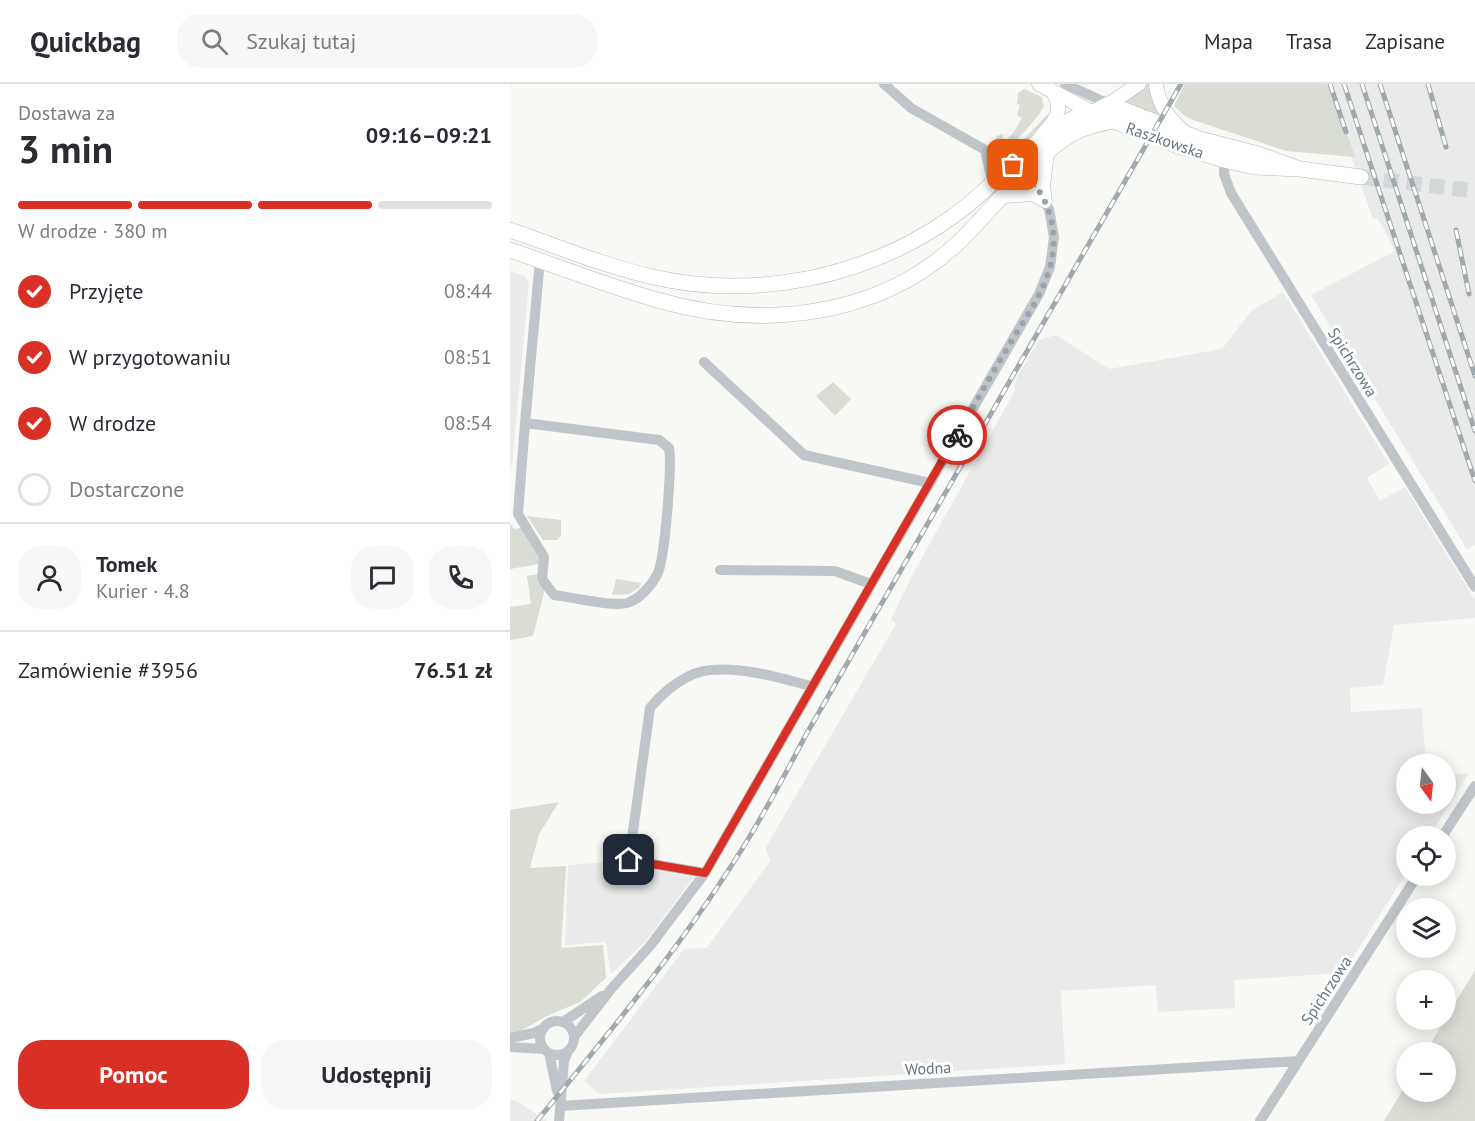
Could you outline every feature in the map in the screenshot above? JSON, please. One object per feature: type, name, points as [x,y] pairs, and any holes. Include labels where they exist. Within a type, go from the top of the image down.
[{"type":"main road","name":"Raszkowska","points":[[1039,84],[1059,88],[1092,112],[1110,121],[1178,146],[1226,153],[1258,154],[1300,169],[1361,177]]},
{"type":"main road","points":[[510,230],[626,270],[653,277],[708,285],[762,285],[826,275],[881,257],[935,229],[972,203],[993,184],[1019,169],[1080,114],[1092,112],[1109,104],[1139,84]]},
{"type":"main road","points":[[1156,84],[1158,98],[1166,112],[1188,135]]},
{"type":"main road","points":[[1045,201],[1042,147],[1058,114],[1059,88]]},
{"type":"main road","name":"Raszkowska","points":[[1109,104],[1188,135],[1226,153]]},
{"type":"main road","points":[[1080,130],[1092,112]]},
{"type":"main road","points":[[1042,147],[1080,130],[1110,121]]},
{"type":"main road","points":[[510,250],[662,302],[703,310],[755,316],[817,312],[866,299],[916,275],[958,243],[1004,196],[1019,169]]},
{"type":"main road","points":[[1004,196],[1033,194],[1045,201]]},
{"type":"street","points":[[559,1121],[564,1061],[572,1047],[574,1037],[612,988],[650,946],[705,873],[1046,280],[1054,237],[1051,218],[1045,201],[1019,169],[911,108],[884,84]]},
{"type":"street","name":"Raszkowska","points":[[1059,88],[1109,104]]},
{"type":"street","points":[[985,150],[993,184]]},
{"type":"street","name":"Spichrzowa","points":[[1226,153],[1224,174],[1231,193],[1475,587]]},
{"type":"street","points":[[525,423],[659,440],[669,448],[666,517],[658,573],[646,590],[636,598],[619,604],[554,595],[542,579],[544,557],[519,514],[525,423],[540,260]]},
{"type":"street","points":[[704,362],[804,455],[930,483]]},
{"type":"street","points":[[720,570],[835,571],[871,584]]},
{"type":"street","points":[[705,873],[629,860],[650,708],[661,695],[675,685],[688,677],[710,670],[755,673],[811,686]]},
{"type":"street","points":[[1449,826],[1475,786]]},
{"type":"street","name":"Spichrzowa","points":[[1260,1121],[1411,886]]},
{"type":"street","points":[[563,1022],[612,988]]},
{"type":"street","points":[[510,1038],[534,1033],[553,1022],[563,1022],[570,1026],[574,1037]]},
{"type":"street","points":[[544,1028],[540,1038],[552,1061],[560,1106]]},
{"type":"street","points":[[510,1047],[546,1051],[559,1055],[568,1051]]},
{"type":"street","name":"Wodna","points":[[560,1106],[1298,1061]]},
{"type":"shaded area","points":[[1147,84],[1152,84],[1159,116],[1125,102]]},
{"type":"shaded area","points":[[1185,84],[1330,84],[1355,157],[1286,151],[1196,121],[1185,116],[1174,106]]},
{"type":"shaded area","points":[[1326,84],[1475,84],[1475,545],[1467,549],[1311,295],[1395,251],[1378,219],[1373,219]]},
{"type":"shaded area","points":[[1024,89],[1042,97],[1044,106],[1019,137],[1002,147],[994,142],[997,136],[1003,134],[1002,137],[1006,140],[1022,118],[1017,115],[1020,105],[1017,104],[1018,93]]},
{"type":"shaded area","points":[[1047,115],[1051,115],[1016,152],[1011,155],[1005,154],[1020,143]]},
{"type":"shaded area","points":[[510,271],[525,276],[529,282],[512,465],[510,465]]},
{"type":"shaded area","points":[[1283,292],[1389,464],[1367,478],[1380,501],[1405,487],[1475,600],[1475,618],[1394,625],[1383,685],[1350,688],[1351,712],[1422,708],[1425,754],[1396,754],[1396,814],[1443,814],[1436,826],[1396,826],[1396,886],[1398,886],[1343,973],[1234,980],[1235,1008],[1158,1012],[1156,985],[1061,991],[1065,1064],[599,1094],[584,1081],[684,949],[707,948],[770,861],[766,850],[767,845],[896,624],[891,619],[914,572],[1013,394],[1017,377],[1039,340],[1056,335],[1109,369],[1222,349],[1251,311]]},
{"type":"shaded area","points":[[833,382],[851,399],[835,416],[816,396]]},
{"type":"shaded area","points":[[527,516],[561,520],[561,536],[557,540],[543,540]]},
{"type":"shaded area","points":[[510,524],[514,529],[522,528],[539,559],[539,564],[510,569]]},
{"type":"shaded area","points":[[539,574],[537,581],[545,589],[533,636],[510,640],[510,607],[531,604],[527,576]]},
{"type":"shaded area","points":[[616,579],[641,583],[639,588],[629,594],[612,595]]},
{"type":"shaded area","points":[[1469,773],[1456,794],[1456,774]]},
{"type":"shaded area","points":[[559,802],[539,834],[530,868],[566,866],[561,948],[603,945],[606,978],[580,1002],[547,1016],[517,1033],[510,1033],[510,810]]},
{"type":"shaded area","points":[[623,861],[629,866],[694,877],[645,942],[611,974],[606,942],[565,945],[568,865]]},
{"type":"shaded area","points":[[1475,970],[1475,1121],[1384,1121],[1396,1101],[1456,1102],[1456,1042],[1432,1042],[1439,1030],[1456,1030],[1456,1002]]},
{"type":"shaded area","points":[[510,1100],[517,1101],[547,1121],[510,1121]]},
{"type":"tunnel","points":[[1361,177],[1475,191]]},
{"type":"railway","points":[[537,1121],[665,961],[745,845],[807,733],[1181,84]]},
{"type":"railway","points":[[1330,84],[1346,132]]},
{"type":"railway","points":[[1344,84],[1475,481]]},
{"type":"railway","points":[[1362,84],[1475,431]]},
{"type":"railway","points":[[1380,84],[1475,376]]},
{"type":"railway","points":[[1428,84],[1446,147]]},
{"type":"railway","points":[[1456,230],[1469,294]]},
{"type":"way so far","points":[[957,435],[1039,294],[1046,280],[1054,250],[1049,209],[1026,173],[1013,165]]},
{"type":"route","points":[[629,860],[705,873],[957,435]]}]
